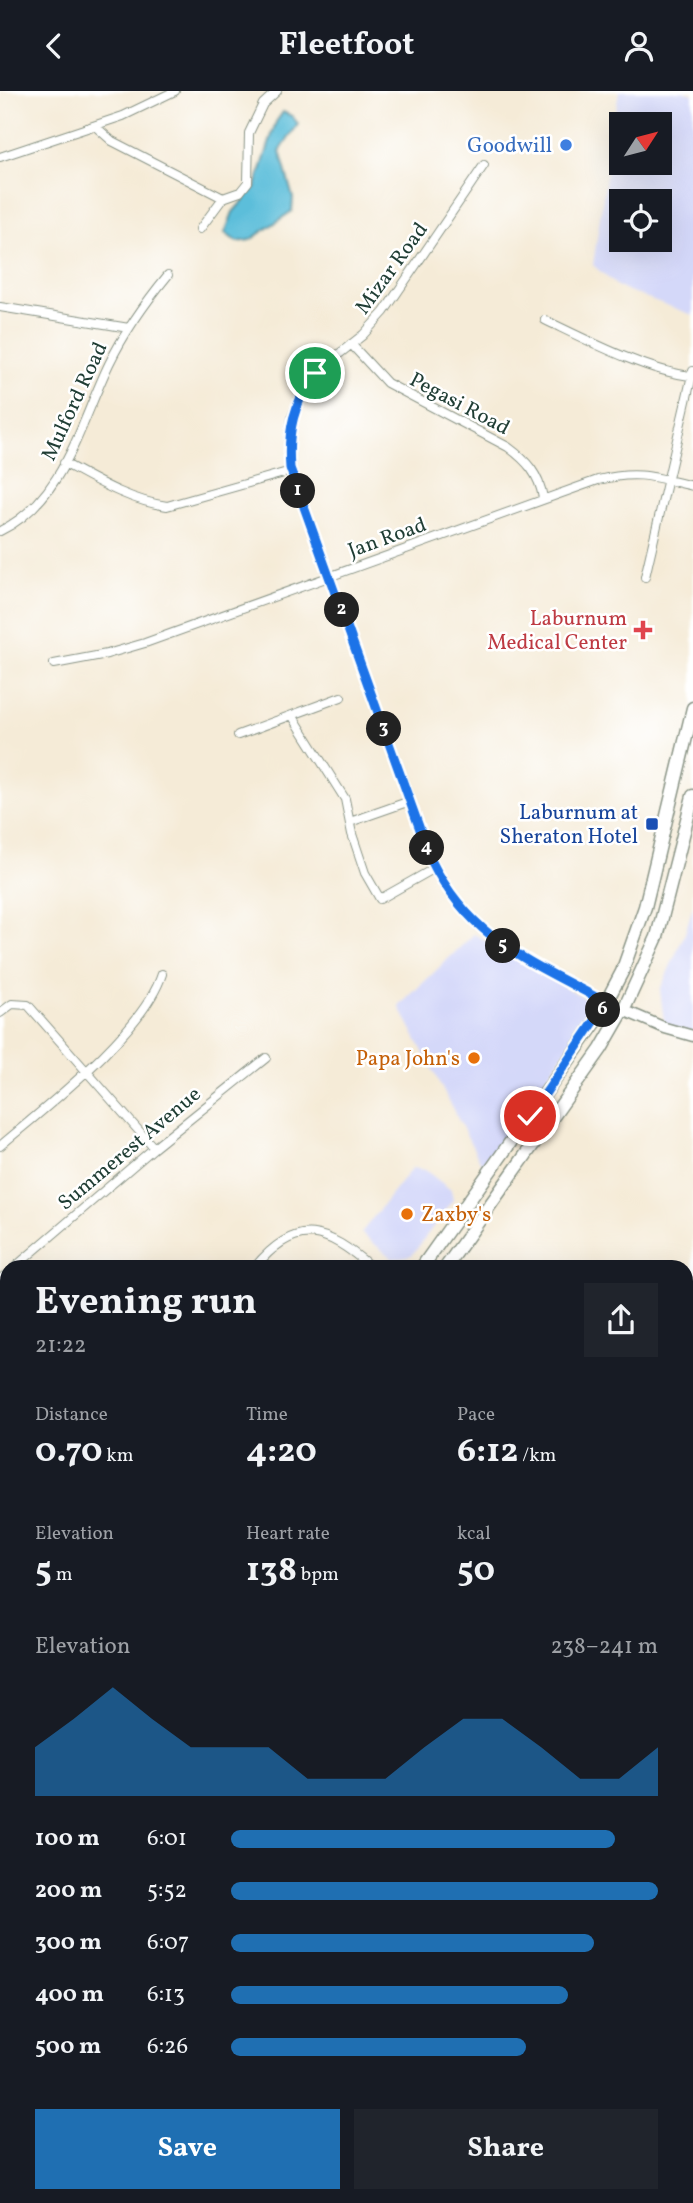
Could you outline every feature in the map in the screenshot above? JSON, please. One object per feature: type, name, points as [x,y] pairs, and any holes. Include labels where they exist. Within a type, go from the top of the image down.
[{"type":"main road","points":[[427,1260],[607,1003],[641,922],[693,708]]},
{"type":"main road","points":[[451,1260],[601,1049],[624,1009],[657,937],[693,796]]},
{"type":"street","points":[[0,157],[123,116],[175,91]]},
{"type":"street","points":[[200,229],[223,198],[240,192],[248,182],[249,133],[263,104],[277,91]]},
{"type":"street","points":[[95,126],[112,141],[223,198]]},
{"type":"street","name":"Mizar Road","points":[[484,165],[393,300],[363,335],[315,373],[297,402],[289,439],[291,471],[435,868],[454,900],[482,930],[515,953],[607,1003]]},
{"type":"street","name":"Mulford Road","points":[[0,531],[34,508],[55,482],[129,328],[168,275]]},
{"type":"street","points":[[0,307],[129,328]]},
{"type":"street","points":[[545,320],[628,358],[682,375],[692,373],[645,577]]},
{"type":"street","name":"Pegasi Road","points":[[351,344],[387,383],[522,457],[535,474],[543,499]]},
{"type":"street","points":[[64,463],[133,498],[167,506],[291,471]]},
{"type":"street","name":"Jan Road","points":[[54,664],[107,654],[145,643],[598,480],[626,474],[645,474],[693,486]]},
{"type":"street","points":[[238,735],[341,697]]},
{"type":"street","points":[[292,715],[345,799],[365,873],[380,899],[435,868]]},
{"type":"street","points":[[350,822],[410,801]]},
{"type":"street","points":[[0,1146],[86,1071],[128,1028],[153,995],[162,974]]},
{"type":"street","points":[[607,1003],[665,1028],[693,1036]]},
{"type":"street","points":[[0,1013],[12,1004],[28,1005],[154,1148]]},
{"type":"street","name":"Summerest Avenue","points":[[23,1260],[154,1148],[266,1058]]},
{"type":"street","points":[[262,1260],[282,1241],[303,1234],[313,1234],[340,1242],[362,1260]]},
{"type":"shaded area","points":[[619,91],[684,91],[693,94],[693,315],[618,287],[593,265],[609,158],[609,175],[672,175],[672,112],[616,112]]},
{"type":"shaded area","points":[[693,906],[693,1036],[665,1028],[660,990],[685,933]]},
{"type":"shaded area","points":[[474,934],[586,999],[592,1008],[589,1017],[483,1167],[399,1006]]},
{"type":"shaded area","points":[[412,1168],[425,1170],[451,1190],[453,1200],[412,1255],[393,1259],[361,1233]]},
{"type":"water","points":[[283,112],[292,116],[298,124],[280,151],[293,198],[292,211],[250,240],[237,242],[225,233],[233,212],[256,186],[276,122]]},
{"type":"place","name":"Goodwill","points":[[566,145]]},
{"type":"place","name":"Laburnum Medical Center","points":[[643,630]]},
{"type":"place","name":"Laburnum at Sheraton Hotel","points":[[652,824]]},
{"type":"place","name":"Papa John's","points":[[474,1058]]},
{"type":"place","name":"Zaxby's","points":[[407,1214]]},
{"type":"route","points":[[315,373],[304,388],[292,417],[289,439],[290,468],[431,860],[454,900],[499,944],[607,1003],[530,1116]]}]
